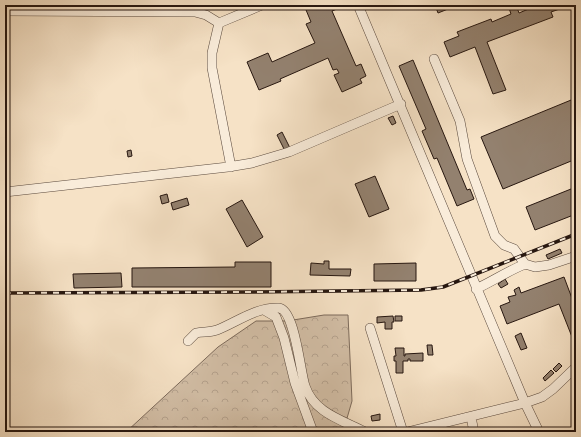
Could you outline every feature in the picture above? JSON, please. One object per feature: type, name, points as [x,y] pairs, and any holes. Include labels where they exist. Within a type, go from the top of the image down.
[{"type":"street","points":[[219,23],[262,5]]},
{"type":"street","points":[[358,5],[472,275],[476,289],[539,432]]},
{"type":"street","points":[[5,11],[195,12],[206,15],[219,23]]},
{"type":"street","points":[[219,23],[212,53],[212,68],[231,167]]},
{"type":"street","points":[[434,59],[460,122],[467,159],[495,236],[504,245],[514,249],[525,264],[535,267],[549,265],[576,256]]},
{"type":"street","points":[[5,192],[231,167],[252,163],[289,152],[400,104]]},
{"type":"street","points":[[476,289],[525,264]]},
{"type":"street","points":[[188,341],[196,333],[213,332],[258,311],[281,308],[286,311],[293,326],[301,374],[305,388],[311,400],[327,413],[365,432]]},
{"type":"street","points":[[264,310],[276,317],[284,338],[295,383],[313,432]]},
{"type":"street","points":[[370,328],[403,432]]},
{"type":"street","points":[[407,432],[438,429],[471,417],[542,397],[554,389],[576,367]]},
{"type":"street","points":[[471,417],[474,432]]},
{"type":"green space","points":[[324,315],[348,315],[352,401],[343,432],[126,432],[218,347],[256,321],[287,321]]},
{"type":"building","points":[[304,5],[335,5],[337,9],[332,11],[356,66],[361,64],[366,76],[360,79],[362,83],[342,92],[334,75],[339,73],[337,69],[333,70],[328,58],[259,90],[247,62],[268,53],[272,62],[315,43],[306,24],[311,22]]},
{"type":"building","points":[[435,5],[458,5],[438,13]]},
{"type":"building","points":[[508,5],[516,5],[519,13],[538,5],[571,5],[551,12],[553,17],[487,42],[506,90],[493,94],[475,47],[450,57],[444,42],[459,36],[457,32],[491,19],[492,22],[511,14]]},
{"type":"building","points":[[413,60],[467,190],[470,189],[474,199],[457,206],[437,158],[434,159],[422,131],[426,129],[399,66]]},
{"type":"building","points":[[576,98],[576,159],[503,189],[481,137]]},
{"type":"building","points":[[393,116],[396,123],[392,125],[388,118]]},
{"type":"building","points":[[282,132],[290,148],[285,151],[277,135]]},
{"type":"building","points":[[131,150],[132,156],[128,157],[127,151]]},
{"type":"building","points":[[375,176],[389,209],[369,217],[355,184]]},
{"type":"building","points":[[576,187],[576,214],[535,230],[526,207]]},
{"type":"building","points":[[167,194],[169,202],[162,204],[160,196]]},
{"type":"building","points":[[187,198],[189,205],[173,210],[171,203]]},
{"type":"building","points":[[242,200],[263,237],[247,247],[226,209]]},
{"type":"building","points":[[560,249],[562,253],[548,259],[546,255]]},
{"type":"building","points":[[324,261],[329,261],[329,269],[351,269],[350,276],[310,275],[311,263],[324,264]]},
{"type":"building","points":[[235,262],[271,262],[271,287],[132,287],[132,268],[235,267]]},
{"type":"building","points":[[416,263],[416,281],[374,281],[374,264]]},
{"type":"building","points":[[121,273],[122,287],[74,288],[73,274]]},
{"type":"building","points":[[564,277],[576,309],[576,341],[574,342],[559,304],[507,324],[500,306],[510,302],[508,297],[516,295],[514,290],[519,287],[521,293]]},
{"type":"building","points":[[505,279],[508,284],[501,288],[498,284]]},
{"type":"building","points":[[393,316],[394,322],[392,322],[392,329],[385,329],[385,322],[377,323],[377,317]]},
{"type":"building","points":[[395,316],[402,316],[402,321],[395,321]]},
{"type":"building","points":[[521,333],[527,348],[521,350],[515,336]]},
{"type":"building","points":[[427,345],[432,345],[433,355],[428,355]]},
{"type":"building","points":[[395,348],[404,348],[404,356],[405,354],[423,353],[423,361],[410,361],[410,359],[408,359],[408,361],[403,361],[403,373],[396,373],[396,361],[394,361],[394,356],[396,356]]},
{"type":"building","points":[[559,363],[562,366],[556,372],[553,369]]},
{"type":"building","points":[[551,370],[554,373],[545,381],[543,378]]},
{"type":"building","points":[[380,414],[380,420],[372,421],[371,416]]},
{"type":"railway","points":[[5,293],[421,290],[443,287],[576,234]]}]
